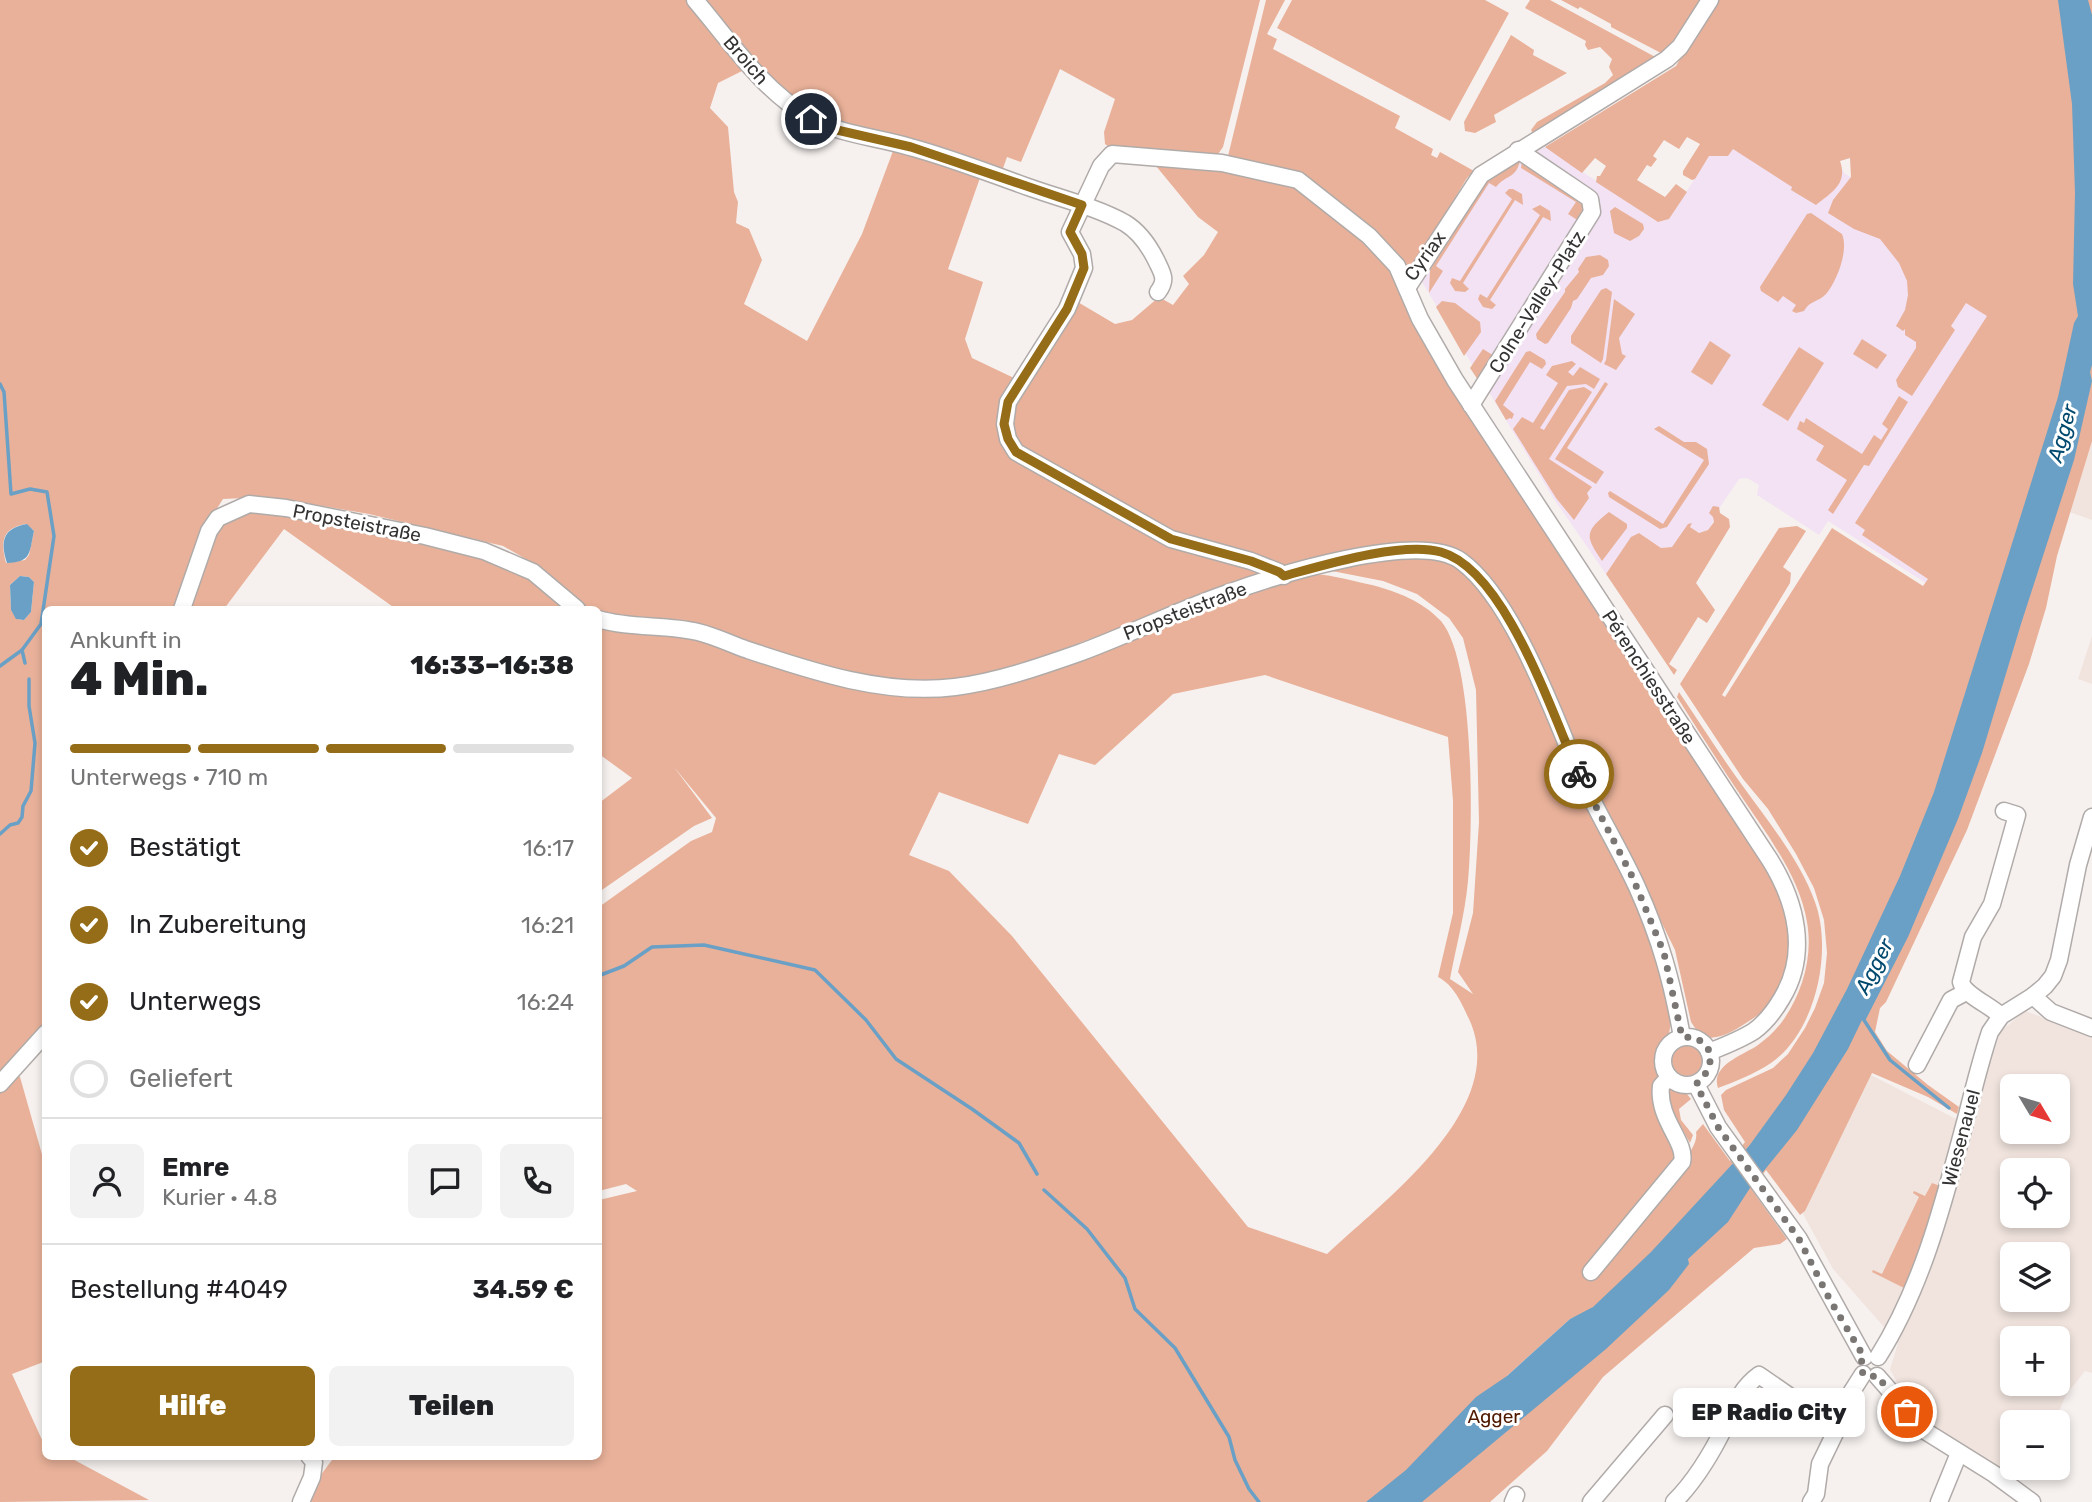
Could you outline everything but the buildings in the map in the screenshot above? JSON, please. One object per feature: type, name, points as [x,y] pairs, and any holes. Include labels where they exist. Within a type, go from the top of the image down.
[{"type":"street","name":"Broich","points":[[695,0],[776,94],[811,119],[837,130],[911,147],[1082,205]]},
{"type":"street","name":"Cyriax","points":[[1407,288],[1481,175],[1667,60],[1680,47],[1710,0]]},
{"type":"street","name":"Colne-Valley-Platz","points":[[1471,405],[1592,212],[1590,199],[1518,150]]},
{"type":"street","name":"Cyriax","points":[[1284,576],[1251,561],[1171,539],[1016,452],[1008,439],[1004,424],[1008,402],[1067,309],[1084,268],[1082,254],[1070,232],[1101,166],[1112,154],[1222,163],[1298,180],[1369,236],[1397,266],[1407,288]]},
{"type":"street","points":[[1082,205],[1126,224],[1137,232],[1164,276],[1164,283],[1158,292]]},
{"type":"street","name":"Pérenchiesstraße","points":[[1407,288],[1420,319],[1471,405],[1770,860],[1787,891],[1798,937],[1790,983],[1778,1006],[1754,1031],[1709,1052]]},
{"type":"street","name":"Propsteistraße","points":[[183,606],[209,531],[218,518],[249,504],[425,536],[484,551],[533,572],[573,606]]},
{"type":"street","name":"Propsteistraße","points":[[602,620],[621,625],[696,631],[823,674],[881,685],[944,688],[986,681],[1080,652],[1227,593],[1284,576],[1341,561],[1404,550],[1440,551],[1457,558],[1488,588],[1533,665],[1577,771],[1637,887],[1664,953],[1682,1037]]},
{"type":"street","points":[[2004,811],[2017,815],[1992,904],[1973,936],[1961,982],[1966,992],[1990,1005],[2001,1016],[2033,996],[2053,976],[2059,960],[2078,865],[2092,817]]},
{"type":"street","points":[[1917,1065],[1951,1000],[1966,992]]},
{"type":"street","points":[[2033,996],[2051,1012],[2092,1028]]},
{"type":"street","name":"Wiesenauel","points":[[1871,1357],[1893,1333],[1928,1251],[1985,1046],[1990,1032],[2001,1016]]},
{"type":"street","points":[[0,1084],[42,1037]]},
{"type":"street","points":[[1682,1037],[1698,1040],[1709,1052],[1710,1069],[1696,1084],[1678,1085],[1669,1077],[1663,1065],[1664,1050],[1674,1040],[1682,1037]]},
{"type":"street","points":[[1591,1272],[1682,1162],[1684,1154],[1681,1146],[1661,1107],[1661,1086],[1669,1077]]},
{"type":"street","points":[[1696,1084],[1718,1127],[1777,1207],[1808,1255],[1830,1300],[1871,1357],[1860,1364],[1926,1431],[2009,1483],[2032,1502]]},
{"type":"street","points":[[1674,1502],[1712,1449],[1735,1402],[1748,1383],[1759,1375],[1837,1429]]},
{"type":"street","points":[[1811,1502],[1816,1494],[1820,1464],[1837,1429],[1842,1407],[1870,1375]]},
{"type":"street","points":[[1591,1502],[1665,1415]]},
{"type":"street","points":[[1938,1502],[1959,1453]]},
{"type":"street","points":[[301,1502],[316,1460]]},
{"type":"shaded area","points":[[1732,146],[1839,161],[1844,173],[2000,257],[1959,604],[1828,521],[1819,535],[1757,495],[1759,485],[1747,478],[1739,479],[1708,530],[1699,533],[1689,526],[1673,547],[1661,548],[1639,533],[1632,537],[1606,574],[1554,499],[1422,282],[1488,180],[1545,147],[1658,222],[1669,219],[1709,156]]},
{"type":"shaded area","points":[[2092,365],[2092,520],[2058,508]]},
{"type":"shaded area","points":[[2092,636],[2092,684],[2078,679]]},
{"type":"shaded area","points":[[2025,1011],[2092,1035],[2092,1373],[2085,1371],[2070,1390],[2070,1326],[2000,1326],[2000,1396],[2066,1396],[2060,1410],[2000,1410],[2000,1468],[1944,1435],[1922,1416],[1898,1385],[1890,1369],[1898,1343],[1833,1269],[1803,1214],[1871,1075],[1962,1122],[1976,1101],[2001,1031]]},
{"type":"green space","points":[[0,0],[690,0],[748,68],[718,83],[710,108],[728,127],[734,192],[738,202],[736,223],[749,229],[762,260],[744,304],[807,341],[862,234],[893,151],[899,148],[909,149],[981,175],[948,269],[983,282],[965,339],[972,358],[1014,378],[1063,324],[1076,301],[1115,324],[1132,320],[1159,297],[1173,305],[1189,284],[1183,276],[1204,255],[1218,232],[1198,217],[1156,166],[1168,162],[1220,166],[1294,183],[1367,239],[1393,267],[1405,298],[1448,378],[1777,883],[1792,942],[1791,960],[1778,995],[1764,1010],[1731,1032],[1711,1038],[1699,1034],[1691,1022],[1675,950],[1588,779],[1537,659],[1483,571],[1470,558],[1454,548],[1414,542],[1305,564],[1290,564],[1026,663],[952,681],[886,686],[947,693],[1001,683],[1075,660],[1241,595],[1309,575],[1331,576],[1372,585],[1409,598],[1441,621],[1452,641],[1466,707],[1471,786],[1470,856],[1465,906],[1450,979],[1473,994],[1458,972],[1473,913],[1479,822],[1476,690],[1463,638],[1449,618],[1417,594],[1383,581],[1327,570],[1356,562],[1404,555],[1434,556],[1447,560],[1467,573],[1487,595],[1505,624],[1538,690],[1574,776],[1646,930],[1664,984],[1670,1017],[1668,1036],[1657,1052],[1655,1061],[1660,1074],[1654,1096],[1665,1131],[1686,1161],[1695,1143],[1696,1132],[1703,1124],[1730,1161],[1745,1142],[1724,1110],[1721,1095],[1726,1090],[1773,1068],[1788,1054],[1805,1028],[1824,983],[1827,953],[1824,920],[1814,888],[1796,854],[1768,809],[1743,779],[1680,684],[1779,528],[1797,526],[1806,531],[1783,567],[1791,573],[1790,583],[1722,695],[1725,697],[1832,528],[1923,586],[1928,579],[1862,535],[1865,530],[1855,523],[1987,316],[1966,303],[1951,326],[1955,330],[1912,396],[1898,387],[1896,380],[1916,348],[1916,342],[1905,335],[1905,329],[1903,331],[1896,326],[1905,310],[1908,295],[1907,281],[1899,263],[1880,239],[1854,229],[1828,213],[1833,200],[1851,177],[1850,158],[1840,161],[1842,176],[1837,187],[1816,205],[1733,149],[1728,156],[1709,156],[1692,180],[1683,175],[1683,171],[1700,144],[1687,137],[1679,149],[1664,140],[1653,156],[1657,159],[1651,167],[1647,165],[1637,180],[1665,197],[1676,184],[1687,192],[1669,219],[1658,222],[1596,182],[1597,176],[1600,176],[1606,166],[1595,158],[1582,173],[1545,147],[1676,66],[1714,0],[2092,0],[2092,441],[2057,556],[2046,608],[2029,664],[1967,830],[1886,1002],[1880,1008],[1875,1032],[1887,1051],[1959,1107],[1957,1114],[1928,1097],[1872,1073],[1805,1211],[1800,1215],[1766,1170],[1752,1190],[1787,1239],[1780,1244],[1754,1248],[1603,1377],[1547,1451],[1490,1502],[311,1502],[308,1499],[317,1480],[332,1460],[602,1460],[602,1199],[637,1191],[626,1184],[602,1190],[602,905],[691,841],[712,832],[716,818],[674,767],[712,818],[694,826],[602,890],[602,801],[632,778],[602,756],[602,606],[392,606],[284,529],[226,606],[189,606],[215,530],[230,517],[286,508],[425,536],[484,551],[533,571],[531,562],[503,546],[369,514],[270,497],[223,499],[206,526],[178,606],[42,606],[42,1027],[8,1067],[20,1077],[42,1154],[42,1363],[12,1374],[42,1440],[42,1460],[74,1460],[149,1500],[0,1502]],"holes":[[[26,524],[34,531],[29,555],[25,560],[6,563],[3,548],[5,536],[12,529]],[[20,576],[29,577],[34,582],[31,612],[24,620],[17,619],[11,610],[10,585]],[[1265,675],[1448,737],[1453,801],[1453,913],[1438,977],[1453,990],[1469,1019],[1477,1052],[1472,1086],[1457,1118],[1435,1150],[1408,1180],[1327,1254],[1248,1227],[1012,936],[949,871],[909,855],[939,792],[1028,824],[1059,754],[1095,765],[1173,694]],[[1588,1311],[1521,1369],[1507,1376],[1570,1319]]]},
{"type":"green space","points":[[700,0],[1260,0],[1223,147],[1216,157],[1112,149],[1105,144],[1104,132],[1115,99],[1060,69],[1021,162],[1007,157],[1001,174],[835,125],[786,98]]},
{"type":"green space","points":[[1266,0],[1285,0],[1267,34],[1277,39],[1273,49],[1400,116],[1395,128],[1433,149],[1431,155],[1437,158],[1440,152],[1474,171],[1467,178],[1410,272],[1402,261],[1329,199],[1233,161],[1228,156]]},
{"type":"green space","points":[[1292,0],[1485,0],[1509,13],[1450,121],[1277,28]]},
{"type":"green space","points":[[1530,0],[1550,0],[1659,59],[1534,135],[1531,130],[1537,122],[1605,83],[1613,75],[1609,67],[1612,59],[1600,47],[1588,50],[1586,41],[1525,8]]},
{"type":"green space","points":[[1561,0],[1702,0],[1673,41],[1661,53],[1580,7],[1578,9]]},
{"type":"green space","points":[[1511,35],[1534,50],[1533,55],[1567,73],[1494,115],[1496,122],[1475,133],[1465,131],[1464,122]]},
{"type":"green space","points":[[1520,161],[1516,171],[1496,187],[1489,183],[1436,266],[1443,271],[1429,293],[1430,270],[1486,182]]},
{"type":"green space","points":[[1522,161],[1582,202],[1586,208],[1582,223],[1568,214],[1576,202],[1521,168]]},
{"type":"green space","points":[[1509,189],[1522,194],[1523,205],[1515,200],[1463,283],[1469,289],[1465,292],[1455,291],[1450,283],[1452,278],[1460,281],[1512,199],[1505,193]]},
{"type":"green space","points":[[1540,205],[1550,211],[1551,221],[1543,217],[1490,300],[1496,305],[1492,309],[1483,307],[1478,299],[1480,294],[1487,298],[1540,215],[1532,209]]},
{"type":"green space","points":[[1615,207],[1643,224],[1644,229],[1639,236],[1630,241],[1614,233],[1610,211]]},
{"type":"green space","points":[[1811,213],[1842,234],[1843,257],[1838,274],[1826,294],[1804,311],[1796,313],[1792,311],[1796,305],[1783,296],[1778,302],[1761,291],[1760,287],[1807,214]]},
{"type":"green space","points":[[1600,255],[1608,260],[1609,266],[1603,275],[1591,278],[1573,301],[1548,343],[1537,339],[1536,334],[1579,272],[1578,269],[1586,257]]},
{"type":"green space","points":[[1606,288],[1612,292],[1601,363],[1571,343],[1571,336],[1601,290]]},
{"type":"green space","points":[[1614,299],[1635,314],[1619,338],[1622,354],[1626,356],[1616,370],[1604,364]]},
{"type":"green space","points":[[1442,301],[1455,303],[1480,322],[1481,332],[1464,356],[1436,307]]},
{"type":"green space","points":[[1862,339],[1887,355],[1877,369],[1853,354]]},
{"type":"green space","points":[[1710,341],[1731,355],[1712,385],[1691,372]]},
{"type":"green space","points":[[1799,347],[1824,363],[1788,421],[1762,405]]},
{"type":"green space","points":[[1483,349],[1496,357],[1480,383],[1470,368]]},
{"type":"green space","points":[[1530,351],[1545,360],[1546,364],[1542,369],[1530,362],[1503,405],[1514,414],[1512,419],[1506,420],[1495,401],[1526,352]]},
{"type":"green space","points":[[1572,361],[1576,364],[1568,372],[1573,376],[1580,367],[1600,379],[1594,389],[1586,384],[1567,386],[1540,428],[1544,430],[1569,390],[1584,387],[1592,392],[1549,459],[1592,487],[1587,493],[1589,498],[1574,520],[1556,498],[1513,429],[1522,417],[1533,423],[1558,383],[1546,375],[1552,366]]},
{"type":"green space","points":[[1605,382],[1608,384],[1567,448],[1604,472],[1596,484],[1555,459]]},
{"type":"green space","points":[[1899,396],[1908,402],[1869,466],[1864,465],[1833,514],[1828,510],[1847,480],[1816,460],[1824,446],[1797,429],[1800,421],[1804,423],[1806,418],[1862,454],[1874,435],[1881,440],[1888,429],[1882,424]]},
{"type":"green space","points":[[1659,426],[1684,442],[1696,442],[1707,449],[1709,464],[1667,527],[1660,529],[1609,497],[1608,493],[1610,491],[1663,524],[1704,460],[1654,429]]},
{"type":"green space","points":[[1713,506],[1719,507],[1720,513],[1729,519],[1730,527],[1696,583],[1715,610],[1707,623],[1698,617],[1669,664],[1677,670],[1674,675],[1606,574],[1631,537],[1639,533],[1661,548],[1672,547],[1688,524],[1692,523],[1690,527],[1699,533],[1708,530],[1714,522],[1709,513]]},
{"type":"green space","points":[[1609,512],[1627,524],[1627,528],[1602,561],[1592,546],[1590,535],[1595,525]]},
{"type":"green space","points":[[1679,692],[1792,856],[1809,886],[1820,922],[1821,966],[1817,989],[1799,1032],[1787,1049],[1771,1063],[1718,1088],[1717,1080],[1723,1067],[1765,1039],[1791,1008],[1805,973],[1809,935],[1803,904],[1788,869],[1677,697]]},
{"type":"green space","points":[[1687,1046],[1698,1050],[1702,1061],[1698,1072],[1687,1076],[1676,1072],[1672,1061],[1676,1050]]},
{"type":"green space","points":[[1667,1088],[1686,1093],[1691,1099],[1679,1109],[1681,1120],[1693,1135],[1690,1143],[1682,1129],[1674,1127]]},
{"type":"green space","points":[[1932,1183],[1940,1186],[1928,1229],[1904,1288],[1872,1272],[1873,1270],[1882,1274],[1919,1197],[1914,1191],[1925,1196]]},
{"type":"water","name":"Agger","points":[[2058,0],[2088,0],[2092,15],[2092,381],[2074,460],[1982,753],[1958,819],[1908,937],[1865,1021],[1862,1020],[1848,1049],[1797,1130],[1750,1188],[1728,1222],[1688,1259],[1689,1264],[1669,1290],[1606,1349],[1422,1502],[1366,1502],[1406,1470],[1476,1397],[1507,1376],[1570,1319],[1593,1307],[1651,1252],[1749,1146],[1813,1053],[1847,989],[1900,876],[1934,792],[2058,397],[2074,323],[2078,316],[2073,284],[2075,193],[2072,104]]},
{"type":"water","points":[[27,524],[34,531],[28,555],[21,561],[7,563],[5,537],[13,529]]},
{"type":"water","points":[[20,576],[29,577],[34,582],[31,612],[24,620],[16,619],[11,610],[10,585]]},
{"type":"waterway","points":[[0,384],[4,392],[11,494],[30,489],[47,492],[54,536],[44,606]]},
{"type":"waterway","points":[[25,663],[22,650],[41,624],[42,617]]},
{"type":"waterway","points":[[0,666],[22,650]]},
{"type":"waterway","points":[[0,834],[10,825],[18,823],[31,791],[35,743],[29,706],[29,679]]},
{"type":"waterway","points":[[602,974],[624,966],[652,947],[704,945],[815,970],[866,1020],[896,1059],[1019,1143],[1037,1174]]},
{"type":"waterway","points":[[1862,1017],[1890,1060],[1949,1108]]},
{"type":"waterway","points":[[1044,1190],[1087,1229],[1125,1278],[1135,1309],[1175,1348],[1229,1437],[1235,1460],[1249,1489],[1259,1502]]},
{"type":"way so far","points":[[1579,774],[1632,876],[1664,953],[1682,1037],[1698,1040],[1706,1046],[1711,1055],[1707,1075],[1696,1084],[1710,1112],[1799,1239],[1830,1300],[1864,1357],[1860,1364],[1861,1371],[1867,1377],[1877,1376],[1907,1412]]},
{"type":"place","name":"EP Radio City","points":[[1907,1412]]},
{"type":"route","points":[[811,119],[837,130],[911,147],[1082,205],[1070,232],[1082,254],[1084,268],[1067,309],[1008,402],[1004,424],[1008,439],[1016,452],[1171,539],[1251,561],[1284,576],[1341,561],[1404,550],[1440,551],[1457,558],[1488,588],[1533,665],[1579,774]]}]
